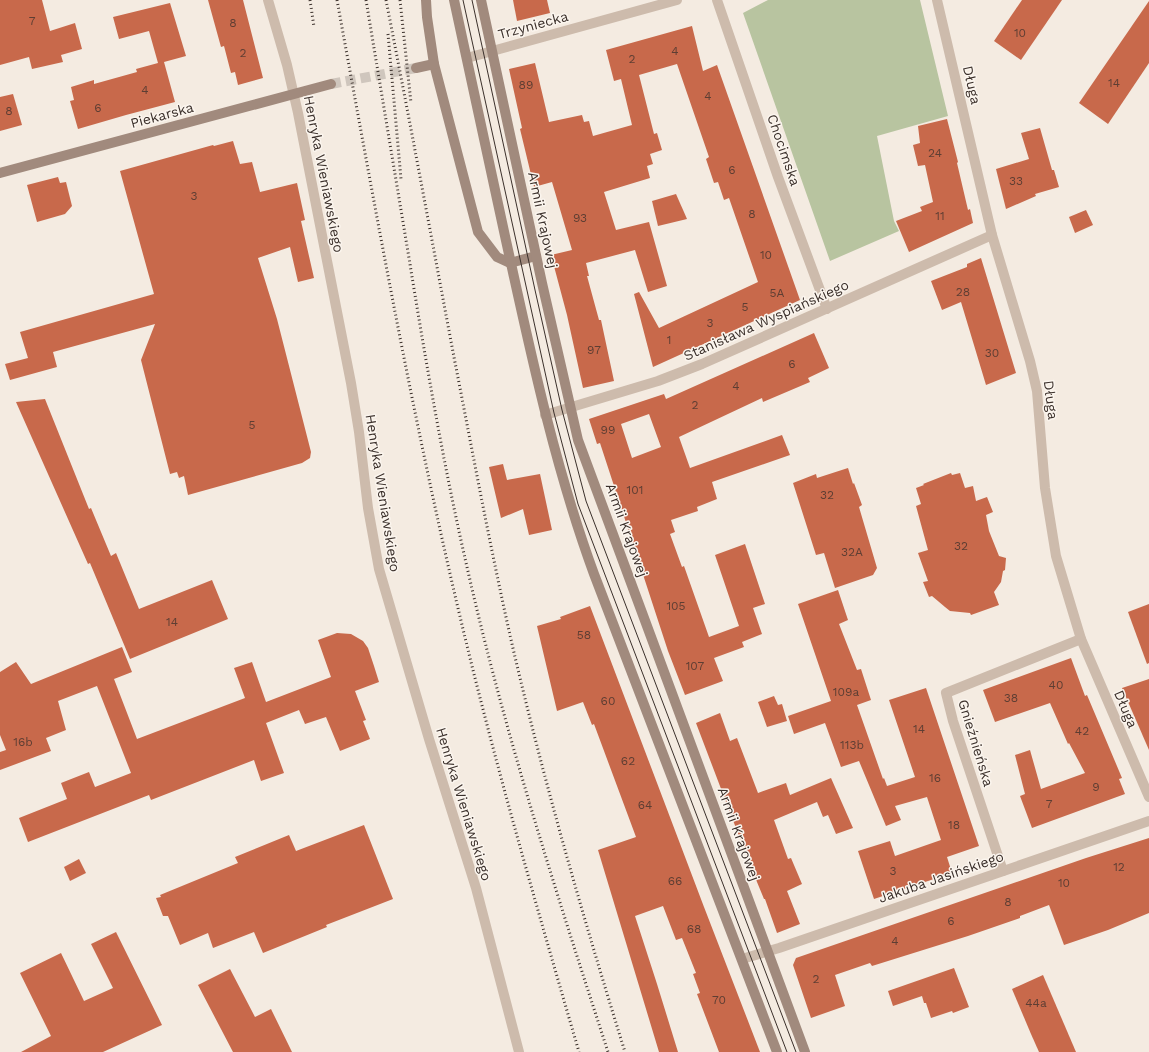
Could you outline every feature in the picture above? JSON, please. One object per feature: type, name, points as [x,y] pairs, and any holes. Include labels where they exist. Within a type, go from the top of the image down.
[{"type":"street","name":"Henryka Wieniawskiego","points":[[268,0],[294,93],[352,390],[359,432],[368,508],[379,569],[429,739],[476,888],[519,1052]]},
{"type":"street","points":[[426,0],[434,64],[478,232],[497,257],[510,263],[536,256]]},
{"type":"street","points":[[454,0],[510,263],[546,415],[570,505],[583,543],[777,1052]]},
{"type":"street","name":"Armii Krajowej","points":[[481,0],[536,256],[581,448],[805,1052]]},
{"type":"street","name":"Trzyniecka","points":[[466,58],[677,0]]},
{"type":"street","name":"Chocimska","points":[[717,0],[778,177],[826,309]]},
{"type":"street","name":"Długa","points":[[937,0],[992,235],[1030,361],[1037,391],[1045,488],[1056,556],[1081,639],[1149,797]]},
{"type":"street","points":[[416,68],[434,64]]},
{"type":"street","name":"Piekarska","points":[[0,173],[331,84]]},
{"type":"street","name":"Stanisława Wyspiańskiego","points":[[546,415],[651,383],[688,370],[992,235]]},
{"type":"street","name":"Gnieźnieńska","points":[[1003,871],[953,721],[946,693],[1081,639]]},
{"type":"street","name":"Jakuba Jasińskiego","points":[[742,959],[1149,821]]},
{"type":"green space","points":[[768,0],[920,0],[948,116],[877,136],[894,221],[899,231],[830,261],[743,13]]},
{"type":"building","points":[[0,0],[42,0],[50,31],[75,23],[82,49],[61,55],[63,62],[32,69],[29,57],[0,65]]},
{"type":"building","points":[[208,0],[243,0],[263,78],[238,85],[235,72],[231,73],[224,46],[221,47]]},
{"type":"building","points":[[513,0],[547,0],[550,13],[517,21]]},
{"type":"building","points":[[1022,0],[1062,0],[1021,60],[994,41]]},
{"type":"building","points":[[1149,1],[1149,63],[1108,124],[1079,103]]},
{"type":"building","points":[[170,3],[186,56],[164,62],[175,102],[78,129],[70,101],[74,100],[71,87],[94,80],[94,84],[137,72],[136,69],[158,63],[149,31],[119,39],[113,17]]},
{"type":"building","points":[[692,26],[703,71],[717,65],[800,300],[653,367],[634,294],[639,292],[659,328],[758,282],[729,198],[724,200],[718,182],[714,183],[706,159],[709,157],[677,64],[639,75],[654,134],[657,133],[662,150],[650,154],[653,164],[647,166],[650,178],[604,192],[616,230],[649,222],[667,286],[648,292],[635,250],[586,263],[589,276],[587,276],[599,320],[601,320],[614,381],[583,388],[567,315],[551,255],[572,250],[552,182],[534,187],[520,129],[522,128],[509,69],[535,63],[549,122],[582,115],[584,122],[589,121],[593,136],[632,125],[621,79],[614,81],[606,50]]},
{"type":"building","points":[[13,94],[22,125],[0,131],[0,97]]},
{"type":"building","points":[[947,119],[968,210],[970,209],[973,223],[909,252],[896,221],[922,211],[920,207],[933,202],[925,165],[918,166],[913,145],[920,143],[918,126]]},
{"type":"building","points":[[1040,128],[1052,170],[1054,170],[1059,187],[1035,194],[1036,196],[1006,209],[996,169],[1029,159],[1021,133]]},
{"type":"building","points":[[233,141],[240,164],[252,162],[260,192],[297,183],[305,220],[301,221],[314,278],[298,282],[290,247],[258,258],[277,319],[311,452],[310,458],[302,463],[188,495],[184,476],[179,478],[177,472],[170,474],[141,360],[155,324],[53,352],[57,367],[10,380],[5,364],[28,358],[20,332],[154,294],[120,171],[213,145]]},
{"type":"building","points":[[58,177],[60,183],[66,182],[72,206],[65,214],[37,222],[27,185]]},
{"type":"building","points":[[676,194],[687,219],[658,226],[652,201]]},
{"type":"building","points":[[1086,210],[1093,225],[1075,233],[1069,217]]},
{"type":"building","points":[[981,258],[1016,373],[986,385],[961,302],[942,310],[931,281],[967,267],[967,264]]},
{"type":"building","points":[[814,333],[829,368],[808,378],[810,382],[763,402],[762,398],[679,437],[690,468],[782,435],[790,455],[712,482],[717,499],[697,507],[698,511],[671,520],[675,532],[670,534],[682,567],[684,566],[709,637],[739,626],[715,555],[745,544],[765,604],[753,608],[762,634],[742,642],[744,647],[714,658],[723,681],[685,695],[668,651],[600,443],[597,444],[589,419],[664,394],[666,399]],"holes":[[[649,414],[661,447],[632,458],[621,424]]]},
{"type":"building","points":[[45,399],[89,509],[91,508],[111,556],[116,553],[139,609],[212,580],[228,619],[130,659],[90,563],[88,564],[16,402]]},
{"type":"building","points":[[503,464],[507,480],[540,474],[552,530],[529,535],[523,509],[501,518],[489,467]]},
{"type":"building","points":[[848,468],[862,505],[859,507],[877,568],[873,575],[835,588],[824,553],[816,555],[793,483],[816,474],[817,478]]},
{"type":"building","points":[[951,473],[952,475],[960,473],[965,488],[973,486],[976,501],[987,497],[993,512],[986,515],[989,531],[999,556],[1006,558],[1005,570],[1003,571],[1001,582],[994,592],[999,605],[971,615],[970,613],[950,611],[932,596],[929,597],[923,582],[928,581],[918,553],[928,550],[916,506],[921,504],[916,488]]},
{"type":"building","points":[[838,590],[848,620],[839,624],[857,670],[861,669],[871,700],[857,705],[883,779],[884,778],[887,786],[915,777],[889,700],[926,688],[979,846],[947,857],[952,873],[874,899],[858,851],[890,841],[895,856],[941,840],[927,797],[895,806],[901,820],[886,826],[859,761],[841,767],[825,723],[794,734],[788,716],[831,701],[798,604]]},
{"type":"building","points":[[1149,604],[1149,663],[1147,664],[1128,612]]},
{"type":"building","points":[[590,606],[760,1052],[719,1052],[697,994],[700,993],[693,974],[696,973],[682,938],[676,940],[663,906],[635,916],[678,1052],[659,1052],[598,850],[636,837],[594,724],[592,725],[583,702],[557,711],[537,626],[561,619],[560,617]]},
{"type":"building","points":[[337,633],[351,634],[363,641],[368,648],[379,682],[355,691],[366,720],[363,721],[370,739],[340,751],[326,717],[305,724],[299,710],[266,723],[284,773],[261,781],[254,760],[151,800],[149,795],[28,842],[19,818],[67,799],[61,783],[89,772],[95,787],[131,773],[97,686],[58,701],[66,730],[46,738],[51,751],[0,770],[0,752],[6,750],[0,735],[0,672],[16,662],[31,684],[122,647],[132,672],[114,679],[137,739],[245,698],[234,668],[252,662],[266,702],[331,677],[318,640]]},
{"type":"building","points":[[1071,658],[1085,696],[1087,695],[1122,778],[1119,779],[1125,794],[1032,828],[1020,796],[1025,794],[1015,755],[1030,750],[1041,789],[1085,773],[1069,743],[1068,744],[1050,703],[995,722],[983,690]]},
{"type":"building","points":[[1149,679],[1149,750],[1122,688]]},
{"type":"building","points":[[774,696],[778,705],[782,704],[787,721],[767,727],[758,702]]},
{"type":"building","points":[[720,713],[730,741],[737,738],[758,793],[786,783],[790,795],[831,778],[853,828],[836,834],[828,815],[823,817],[817,802],[774,820],[788,859],[791,858],[802,884],[787,891],[800,924],[777,933],[696,723]]},
{"type":"building","points":[[364,825],[393,899],[326,925],[327,927],[263,953],[254,932],[213,948],[208,933],[180,945],[168,916],[163,916],[156,898],[238,863],[235,857],[289,835],[296,851]]},
{"type":"building","points":[[1149,838],[1149,913],[1108,930],[1064,945],[1049,905],[1020,916],[1020,918],[968,936],[872,966],[870,963],[835,975],[845,1006],[811,1018],[793,965],[796,958],[1086,858]]},
{"type":"building","points":[[79,859],[86,873],[70,881],[64,867]]},
{"type":"building","points":[[116,932],[162,1025],[103,1052],[21,1052],[51,1036],[20,973],[61,953],[84,1001],[113,988],[91,944]]},
{"type":"building","points":[[954,968],[969,1007],[953,1013],[952,1011],[931,1018],[922,996],[893,1006],[888,991]]},
{"type":"building","points":[[230,969],[255,1017],[271,1009],[292,1052],[233,1052],[198,985]]},
{"type":"building","points":[[1043,975],[1076,1052],[1039,1052],[1031,1034],[1012,989]]},
{"type":"tunnel","points":[[331,84],[416,68]]},
{"type":"tram line","points":[[463,0],[554,413],[578,504],[787,1052]]},
{"type":"tram line","points":[[472,0],[562,410],[586,501],[796,1052]]},
{"type":"railway","points":[[310,0],[314,27]]},
{"type":"railway","points":[[337,0],[400,336],[434,504],[453,587],[498,766],[579,1052]]},
{"type":"railway","points":[[366,0],[442,449],[467,567],[497,689],[514,750],[550,871],[608,1052]]},
{"type":"railway","points":[[386,0],[474,461],[512,644],[537,747],[565,849],[625,1052]]},
{"type":"railway","points":[[400,0],[411,103]]},
{"type":"railway","points":[[388,34],[401,179]]}]
